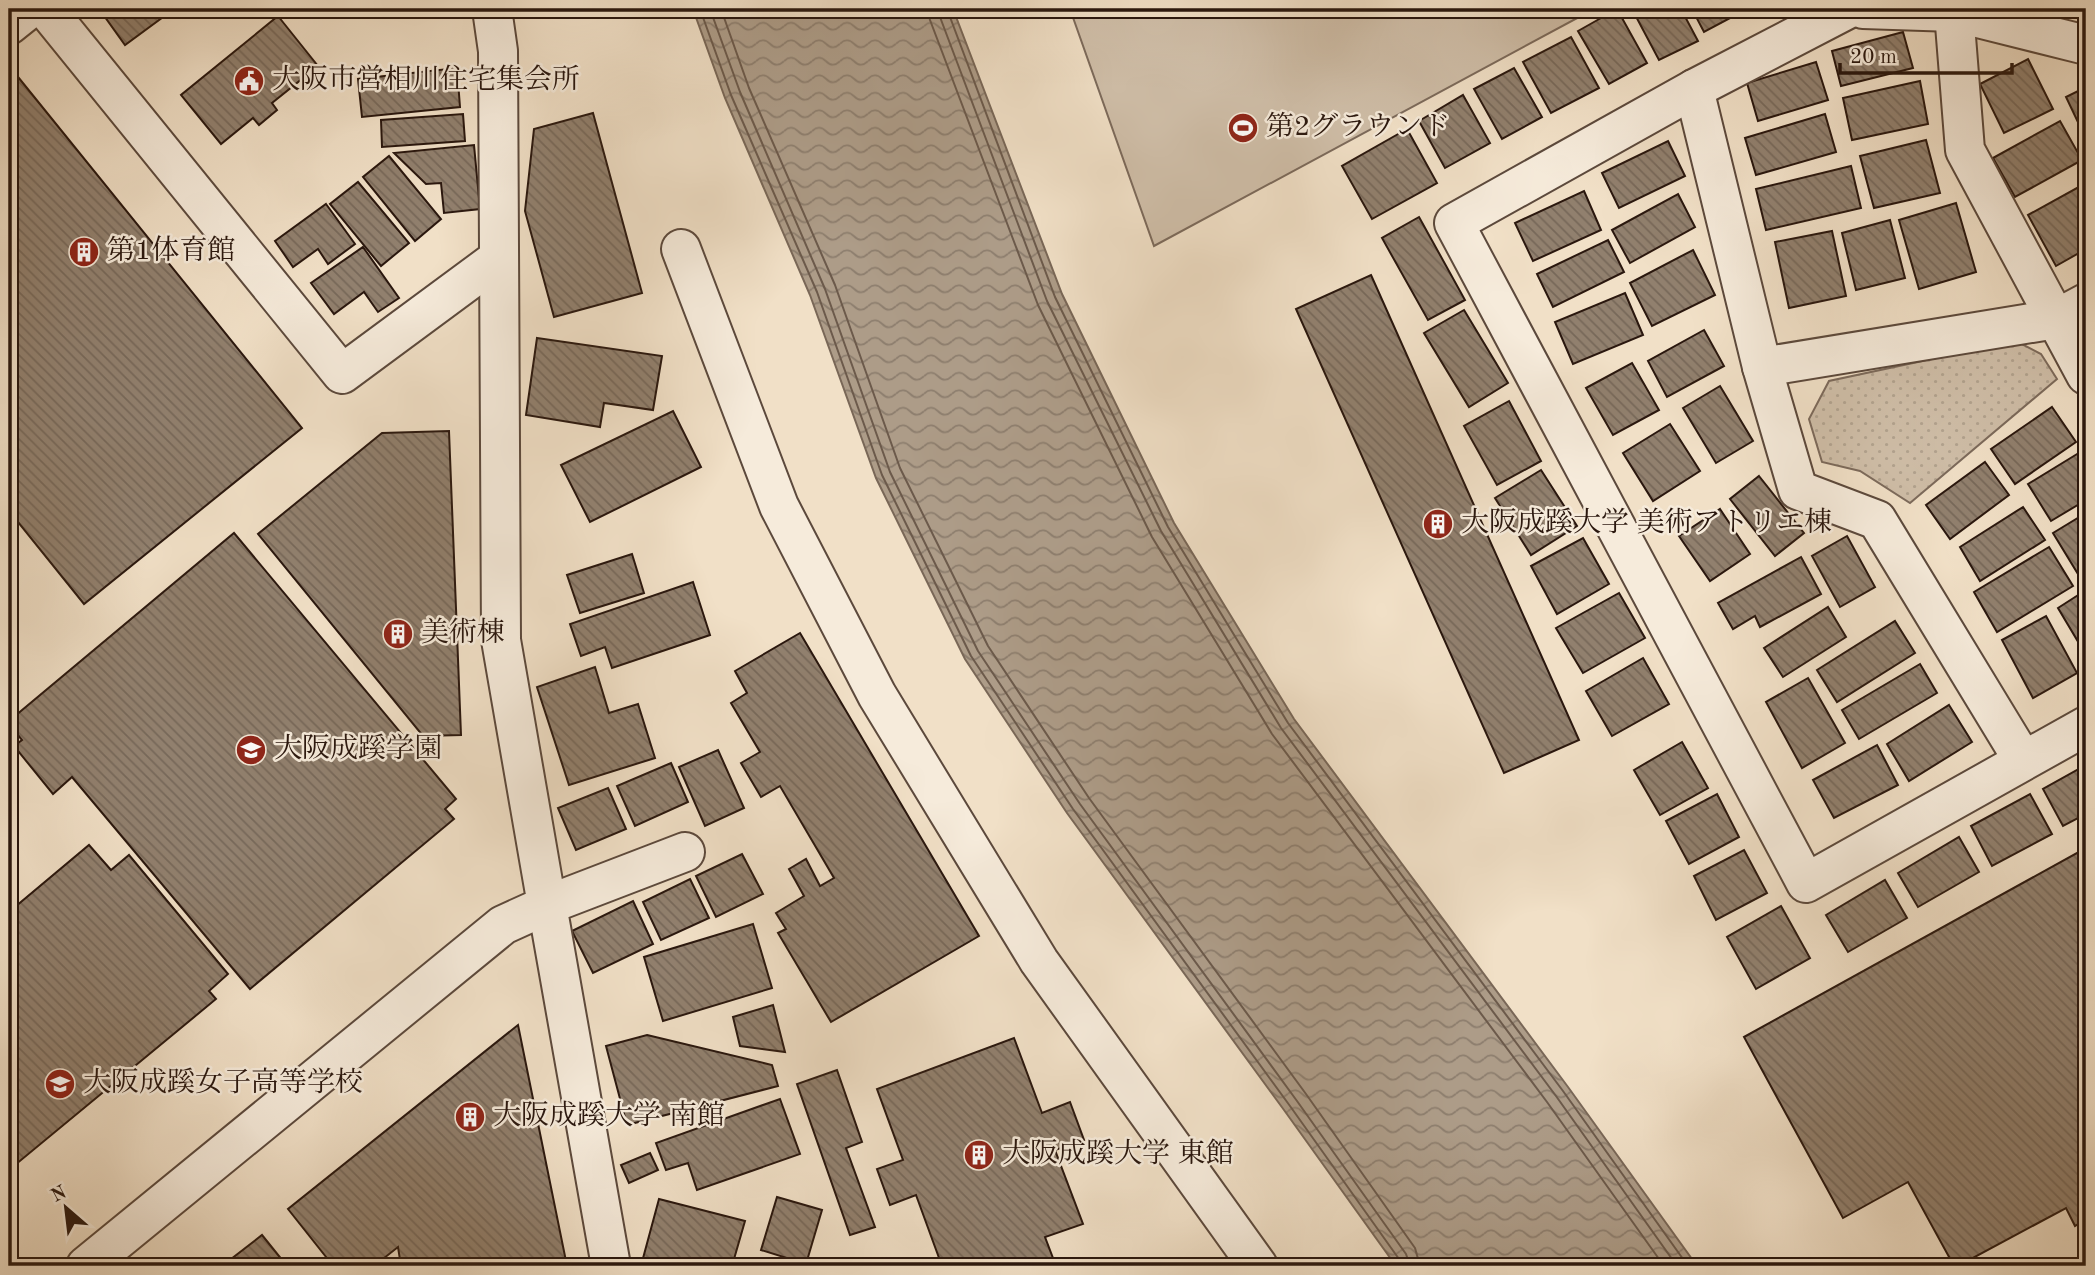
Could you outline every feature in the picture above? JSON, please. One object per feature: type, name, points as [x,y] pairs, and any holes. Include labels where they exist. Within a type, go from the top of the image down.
[{"type":"street","points":[[9,25],[29,9]]},
{"type":"street","points":[[46,9],[342,374],[499,258]]},
{"type":"street","points":[[492,9],[498,51],[501,640],[611,1266]]},
{"type":"street","points":[[1848,9],[1694,89],[1454,223],[1806,883],[2086,726]]},
{"type":"street","points":[[1863,9],[1954,12],[2086,45]]},
{"type":"street","points":[[1954,12],[1965,150],[2071,311],[2086,375]]},
{"type":"street","points":[[1694,89],[1762,367],[1798,490],[1877,520],[2023,760]]},
{"type":"street","points":[[681,249],[779,506],[877,695],[1039,961],[1258,1266]]},
{"type":"street","points":[[1762,367],[2071,311]]},
{"type":"street","points":[[86,1266],[503,925],[547,905],[685,852]]},
{"type":"shaded area","name":"第2グラウンド","points":[[1070,9],[1594,9],[1154,246]]},
{"type":"shaded area","points":[[2016,341],[2041,354],[2057,379],[1910,503],[1860,471],[1822,462],[1809,419],[1829,381]]},
{"type":"water","points":[[693,9],[953,9],[1062,294],[1174,523],[1294,719],[1568,1087],[1697,1266],[1396,1266],[1067,813],[965,659],[876,478],[810,295],[725,98]]},
{"type":"building","points":[[101,9],[174,9],[125,45]]},
{"type":"building","points":[[204,9],[222,9],[211,17]]},
{"type":"building","points":[[1617,9],[1647,63],[1609,84],[1578,31]]},
{"type":"building","points":[[1632,9],[1681,9],[1698,41],[1659,60]]},
{"type":"building","points":[[1692,9],[1747,9],[1704,32]]},
{"type":"building","name":"大阪市営相川住宅集会所","points":[[278,16],[318,66],[272,103],[277,110],[259,125],[253,118],[221,144],[181,95]]},
{"type":"building","points":[[1903,32],[1913,68],[1841,86],[1832,51]]},
{"type":"building","points":[[1571,37],[1599,88],[1551,113],[1523,62]]},
{"type":"building","points":[[2028,59],[2053,109],[2004,133],[1980,84]]},
{"type":"building","points":[[1816,62],[1828,100],[1758,121],[1747,83]]},
{"type":"building","points":[[457,68],[460,107],[362,117],[358,79]]},
{"type":"building","points":[[1514,68],[1542,117],[1502,139],[1474,89]]},
{"type":"building","name":"第1体育館","points":[[14,72],[302,428],[84,604],[9,511],[9,76]]},
{"type":"building","points":[[1920,81],[1928,124],[1852,140],[1843,98]]},
{"type":"building","points":[[2086,87],[2086,139],[2066,97]]},
{"type":"building","points":[[1463,95],[1490,143],[1445,168],[1419,121]]},
{"type":"building","points":[[593,113],[642,293],[554,317],[525,211],[534,129]]},
{"type":"building","points":[[463,114],[465,141],[382,147],[381,120]]},
{"type":"building","points":[[1825,114],[1836,152],[1756,175],[1745,138]]},
{"type":"building","points":[[2060,121],[2082,160],[2015,197],[1993,158]]},
{"type":"building","points":[[1407,129],[1437,183],[1372,219],[1342,166]]},
{"type":"building","points":[[1926,140],[1940,193],[1874,208],[1860,156]]},
{"type":"building","points":[[1668,141],[1685,176],[1619,208],[1602,173]]},
{"type":"building","points":[[474,145],[480,209],[444,213],[441,183],[426,184],[394,153]]},
{"type":"building","points":[[389,156],[441,219],[415,241],[363,177]]},
{"type":"building","points":[[1851,166],[1861,208],[1766,230],[1756,189]]},
{"type":"building","points":[[358,182],[409,243],[381,266],[330,204]]},
{"type":"building","points":[[2086,183],[2086,249],[2056,266],[2028,215]]},
{"type":"building","points":[[1584,191],[1601,230],[1533,261],[1515,223]]},
{"type":"building","points":[[1678,194],[1695,227],[1630,263],[1612,230]]},
{"type":"building","points":[[1956,203],[1976,272],[1919,289],[1899,220]]},
{"type":"building","points":[[326,204],[355,244],[328,264],[318,249],[293,267],[275,241]]},
{"type":"building","points":[[1419,217],[1465,300],[1428,320],[1382,238]]},
{"type":"building","points":[[1890,220],[1905,278],[1856,290],[1842,233]]},
{"type":"building","points":[[1832,231],[1846,296],[1789,308],[1775,242]]},
{"type":"building","points":[[1608,240],[1624,272],[1553,307],[1537,274]]},
{"type":"building","points":[[363,247],[399,298],[378,312],[364,292],[334,314],[311,283]]},
{"type":"building","points":[[1693,250],[1715,295],[1652,326],[1630,283]]},
{"type":"building","name":"大阪成蹊大学 美術アトリエ棟","points":[[1371,275],[1579,740],[1504,773],[1296,309]]},
{"type":"building","points":[[1625,293],[1643,335],[1573,364],[1555,322]]},
{"type":"building","points":[[1464,310],[1508,383],[1469,407],[1424,333]]},
{"type":"building","points":[[1704,330],[1724,366],[1667,397],[1648,361]]},
{"type":"building","points":[[537,338],[662,356],[653,410],[604,403],[600,427],[526,415]]},
{"type":"building","points":[[1632,363],[1659,410],[1613,435],[1586,388]]},
{"type":"building","points":[[1720,386],[1753,441],[1716,463],[1683,408]]},
{"type":"building","points":[[1509,401],[1541,461],[1497,485],[1464,426]]},
{"type":"building","points":[[2052,407],[2076,442],[2015,484],[1991,449]]},
{"type":"building","points":[[673,411],[701,467],[590,522],[561,465]]},
{"type":"building","points":[[1670,424],[1700,471],[1653,501],[1623,453]]},
{"type":"building","name":"美術棟","points":[[449,431],[461,735],[423,736],[258,534],[382,433]]},
{"type":"building","points":[[2082,451],[2086,457],[2086,500],[2051,521],[2028,484]]},
{"type":"building","points":[[1985,462],[2009,495],[1950,539],[1926,505]]},
{"type":"building","points":[[1541,470],[1577,526],[1531,555],[1495,498]]},
{"type":"building","points":[[1759,476],[1804,533],[1775,556],[1730,499]]},
{"type":"building","points":[[2023,507],[2045,540],[1980,581],[1960,547]]},
{"type":"building","points":[[1720,509],[1750,554],[1710,581],[1679,536]]},
{"type":"building","points":[[2086,513],[2086,575],[2081,579],[2053,533]]},
{"type":"building","points":[[234,533],[456,799],[445,809],[454,819],[250,989],[72,777],[53,794],[14,746],[22,740],[9,724],[9,721]]},
{"type":"building","points":[[1847,536],[1875,587],[1840,607],[1812,556]]},
{"type":"building","points":[[1583,538],[1609,584],[1557,614],[1531,566]]},
{"type":"building","points":[[2049,547],[2073,586],[1997,632],[1974,592]]},
{"type":"building","points":[[632,554],[644,593],[580,613],[567,575]]},
{"type":"building","points":[[1801,557],[1821,594],[1760,627],[1755,616],[1733,629],[1718,603]]},
{"type":"building","points":[[693,582],[710,635],[612,668],[605,647],[581,656],[570,624]]},
{"type":"building","points":[[2086,590],[2086,655],[2058,608]]},
{"type":"building","points":[[1619,593],[1645,638],[1583,673],[1556,628]]},
{"type":"building","points":[[1828,607],[1846,637],[1783,677],[1764,648]]},
{"type":"building","points":[[2046,616],[2077,673],[2033,698],[2002,640]]},
{"type":"building","points":[[1895,621],[1915,653],[1837,702],[1817,670]]},
{"type":"building","points":[[800,633],[979,936],[831,1022],[778,933],[786,929],[776,913],[804,896],[789,869],[806,859],[820,886],[834,878],[780,786],[761,797],[741,763],[760,752],[731,703],[747,693],[735,671]]},
{"type":"building","points":[[1643,658],[1669,704],[1612,736],[1586,691]]},
{"type":"building","points":[[1920,664],[1937,693],[1859,739],[1842,710]]},
{"type":"building","points":[[595,667],[609,713],[638,704],[655,758],[569,785],[537,687]]},
{"type":"building","points":[[1808,678],[1845,743],[1802,768],[1766,702]]},
{"type":"building","points":[[1949,705],[1972,742],[1909,781],[1887,744]]},
{"type":"building","points":[[1682,742],[1708,788],[1660,815],[1634,770]]},
{"type":"building","points":[[1877,745],[1898,785],[1834,818],[1813,780]]},
{"type":"building","points":[[718,750],[744,808],[705,826],[679,767]]},
{"type":"building","points":[[671,763],[688,802],[635,826],[617,786]]},
{"type":"building","points":[[2086,765],[2086,814],[2063,826],[2043,789]]},
{"type":"building","points":[[608,788],[626,829],[576,850],[558,808]]},
{"type":"building","points":[[1717,794],[1739,837],[1689,864],[1666,821]]},
{"type":"building","points":[[2030,794],[2052,834],[1992,866],[1971,826]]},
{"type":"building","points":[[1959,837],[1979,872],[1918,907],[1898,873]]},
{"type":"building","name":"大阪成蹊女子高等学校","points":[[89,845],[111,870],[129,855],[228,974],[209,991],[216,999],[9,1170],[9,912]]},
{"type":"building","points":[[2086,848],[2086,1219],[2075,1226],[2066,1208],[1954,1266],[1908,1182],[1843,1218],[1744,1037]]},
{"type":"building","points":[[1744,850],[1767,893],[1716,920],[1694,876]]},
{"type":"building","points":[[742,854],[763,894],[716,917],[696,876]]},
{"type":"building","points":[[690,879],[709,918],[661,940],[643,902]]},
{"type":"building","points":[[1885,880],[1907,918],[1848,952],[1826,915]]},
{"type":"building","points":[[633,901],[653,944],[593,973],[572,931]]},
{"type":"building","points":[[1781,906],[1810,958],[1756,989],[1727,937]]},
{"type":"building","points":[[753,924],[772,988],[663,1021],[644,957]]},
{"type":"building","points":[[773,1005],[785,1052],[740,1046],[733,1017]]},
{"type":"building","name":"大阪成蹊大学 南館","points":[[518,1025],[567,1266],[401,1266],[398,1247],[374,1266],[324,1266],[330,1262],[288,1209]]},
{"type":"building","points":[[647,1035],[772,1065],[778,1086],[627,1125],[606,1046]]},
{"type":"building","name":"大阪成蹊大学 東館","points":[[1014,1038],[1042,1113],[1070,1102],[1084,1140],[1055,1150],[1083,1224],[1045,1237],[1056,1266],[942,1266],[916,1195],[890,1205],[877,1169],[903,1160],[877,1089]]},
{"type":"building","points":[[837,1070],[862,1142],[846,1148],[875,1227],[850,1235],[797,1084]]},
{"type":"building","points":[[780,1099],[800,1154],[697,1190],[688,1163],[666,1170],[656,1143]]},
{"type":"building","points":[[650,1153],[658,1170],[629,1183],[621,1165]]},
{"type":"building","points":[[777,1197],[822,1210],[806,1264],[761,1250]]},
{"type":"building","points":[[659,1199],[745,1221],[732,1266],[660,1266],[642,1262]]},
{"type":"building","points":[[262,1235],[287,1266],[222,1266]]},
{"type":"place","name":"大阪市営相川住宅集会所","points":[[249,81]]},
{"type":"place","name":"第2グラウンド","points":[[1243,128]]},
{"type":"place","name":"第1体育館","points":[[84,252]]},
{"type":"place","name":"大阪成蹊大学 美術アトリエ棟","points":[[1438,524]]},
{"type":"place","name":"美術棟","points":[[398,634]]},
{"type":"place","name":"大阪成蹊学園","points":[[251,750]]},
{"type":"place","name":"大阪成蹊女子高等学校","points":[[60,1084]]},
{"type":"place","name":"大阪成蹊大学 南館","points":[[470,1117]]},
{"type":"place","name":"大阪成蹊大学 東館","points":[[979,1155]]}]
